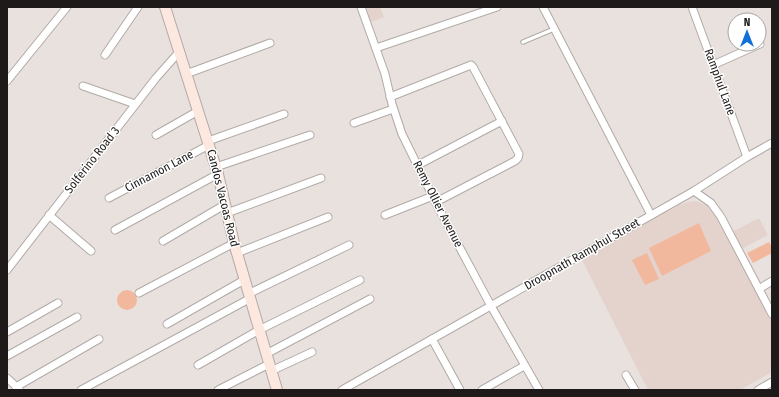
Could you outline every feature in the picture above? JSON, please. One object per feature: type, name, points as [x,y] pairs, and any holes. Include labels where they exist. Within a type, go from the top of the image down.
[{"type":"main road","name":"Candos Vacoas Road","points":[[165,7],[217,171],[235,248],[277,390]]},
{"type":"street","points":[[7,81],[67,7]]},
{"type":"street","points":[[105,55],[138,7]]},
{"type":"street","name":"Remy Ollier Avenue","points":[[361,7],[385,74],[390,97],[402,134],[434,199],[491,306],[539,390]]},
{"type":"street","points":[[376,48],[497,7]]},
{"type":"street","points":[[543,7],[651,215]]},
{"type":"street","name":"Ramphul Lane","points":[[692,7],[747,157]]},
{"type":"street","points":[[186,74],[270,43]]},
{"type":"street","name":"Solferino Road 3","points":[[8,267],[156,78],[179,52]]},
{"type":"street","points":[[713,65],[742,52]]},
{"type":"street","points":[[385,215],[434,199],[515,161],[519,154],[473,66],[469,65],[390,97]]},
{"type":"street","points":[[83,86],[136,104]]},
{"type":"street","points":[[354,123],[394,109]]},
{"type":"street","points":[[156,135],[198,111]]},
{"type":"street","name":"Cinnamon Lane","points":[[109,198],[208,143],[284,114]]},
{"type":"street","points":[[418,166],[502,122]]},
{"type":"street","points":[[115,230],[217,171],[310,135]]},
{"type":"street","name":"Droopnath Ramphul Street","points":[[342,390],[694,191],[747,157],[772,144]]},
{"type":"street","points":[[163,241],[227,209],[321,178]]},
{"type":"street","points":[[694,191],[704,197],[716,209],[772,314]]},
{"type":"street","points":[[49,215],[91,251]]},
{"type":"street","points":[[138,293],[235,248],[328,217]]},
{"type":"street","points":[[81,390],[249,297],[349,245]]},
{"type":"street","points":[[167,324],[244,280]]},
{"type":"street","points":[[198,365],[259,330],[360,280]]},
{"type":"street","points":[[759,289],[772,281]]},
{"type":"street","points":[[266,354],[370,299]]},
{"type":"street","points":[[7,332],[58,304]]},
{"type":"street","points":[[7,356],[77,317]]},
{"type":"street","points":[[7,378],[18,388],[99,339]]},
{"type":"street","points":[[432,339],[460,390]]},
{"type":"street","points":[[218,390],[270,367],[312,352]]},
{"type":"street","points":[[482,390],[524,366]]},
{"type":"street","points":[[626,375],[635,390]]},
{"type":"street","points":[[758,390],[772,382]]},
{"type":"lane","points":[[523,42],[554,29]]},
{"type":"shaded area","points":[[364,7],[380,7],[384,17],[369,23]]},
{"type":"shaded area","points":[[697,201],[711,208],[718,214],[772,313],[772,372],[740,390],[648,390],[581,258],[679,205]]},
{"type":"shaded area","points":[[759,218],[768,235],[741,249],[732,232]]},
{"type":"shaded area","points":[[699,223],[711,251],[662,276],[649,248]]},
{"type":"shaded area","points":[[769,242],[772,247],[772,253],[753,263],[747,253]]},
{"type":"shaded area","points":[[647,253],[659,279],[645,285],[632,260]]},
{"type":"shaded area","points":[[127,290],[134,293],[137,300],[134,307],[127,310],[120,307],[117,300],[120,293]]}]
